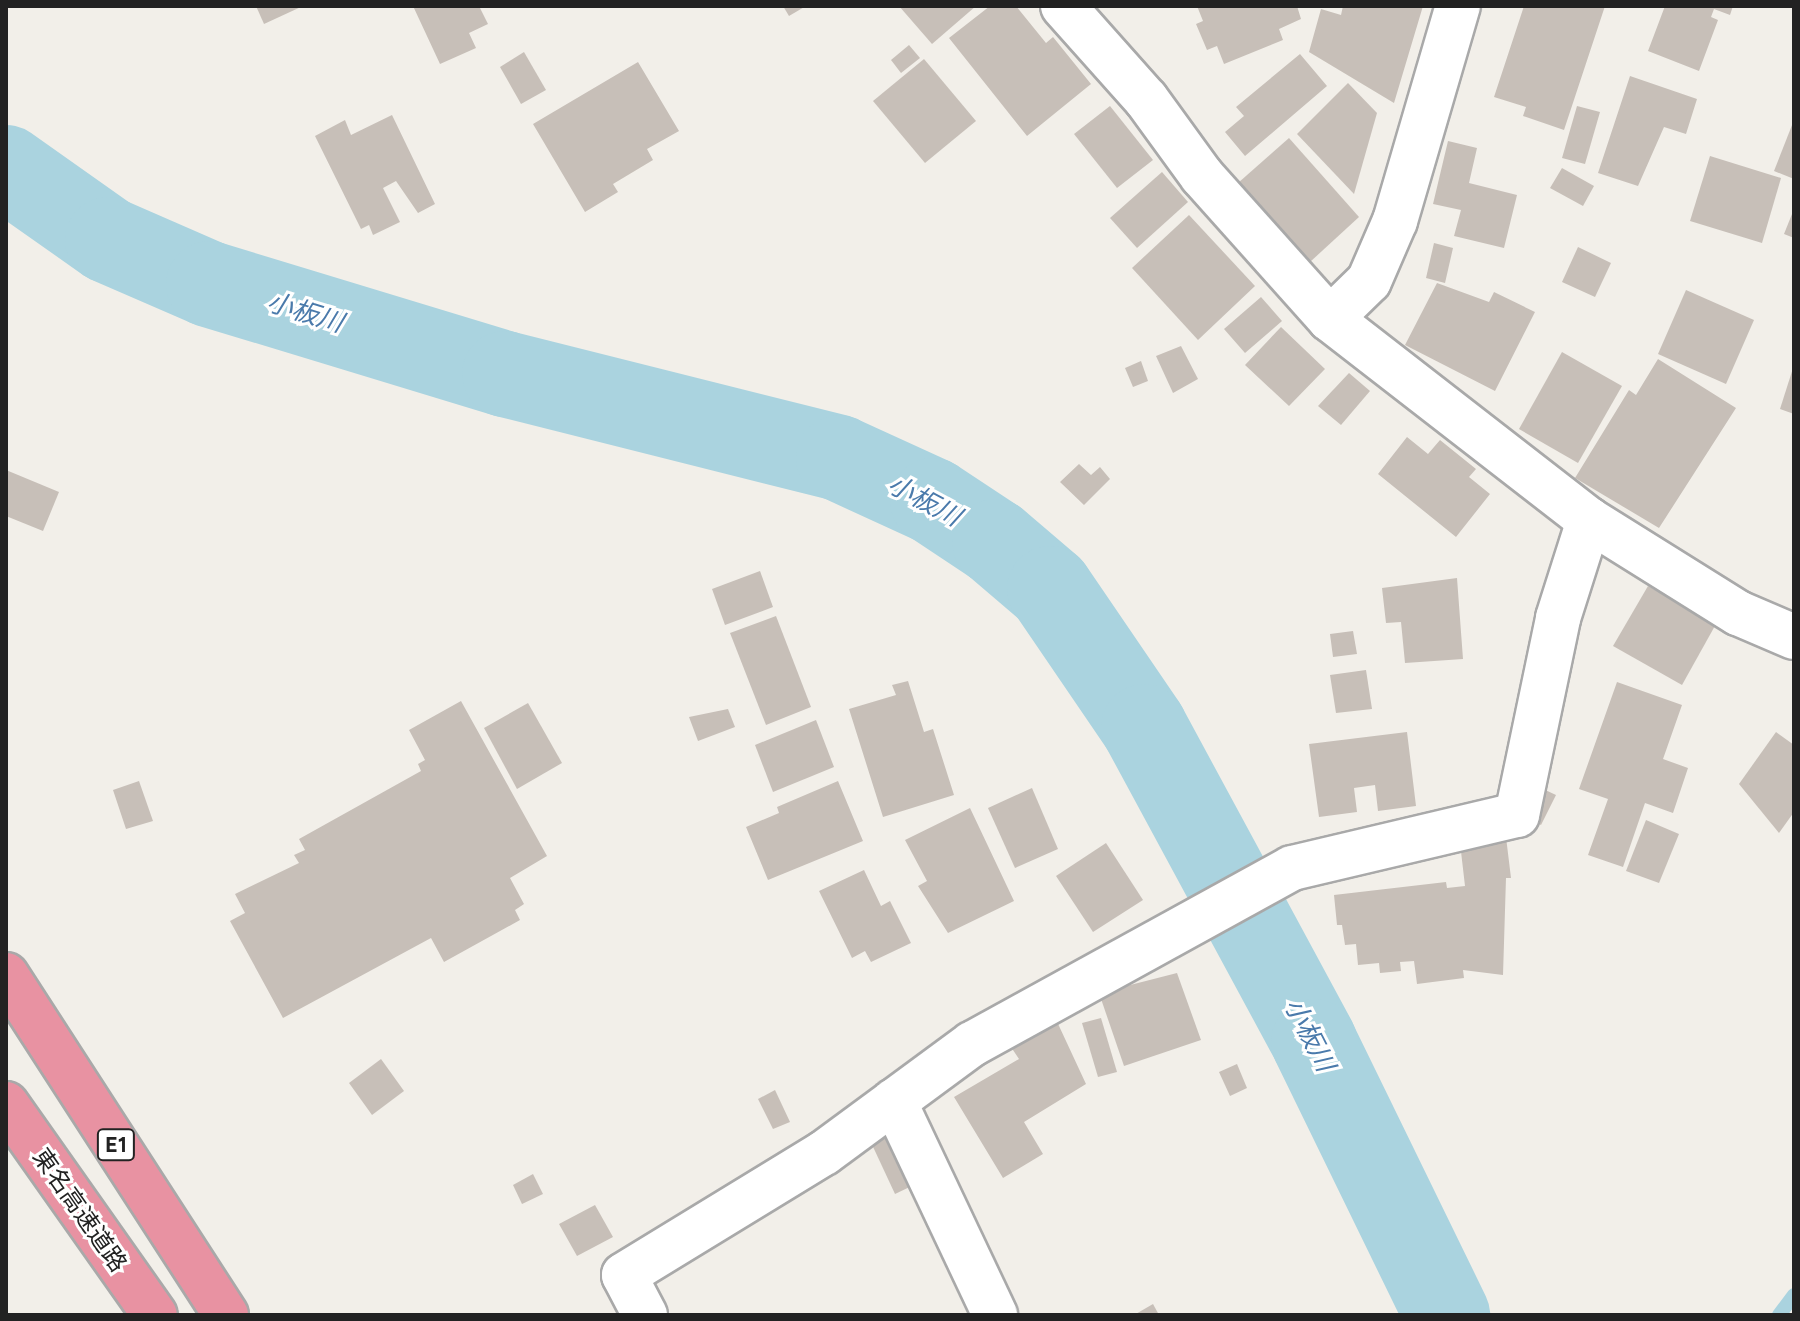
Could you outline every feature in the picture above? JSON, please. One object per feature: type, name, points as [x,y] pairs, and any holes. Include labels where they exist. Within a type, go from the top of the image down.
[{"type":"highway","name":"E1","points":[[6,975],[226,1315]]},
{"type":"highway","name":"東名高速道路","points":[[6,1104],[155,1315]]},
{"type":"street","points":[[1063,6],[1146,99],[1202,176],[1330,319],[1589,520],[1738,613],[1794,637]]},
{"type":"street","points":[[1330,319],[1369,281],[1395,221],[1458,6]]},
{"type":"street","points":[[645,1315],[624,1275],[824,1153],[972,1044],[1292,868],[1517,815],[1558,618],[1589,520]]},
{"type":"street","points":[[894,1101],[995,1315]]},
{"type":"building","points":[[256,6],[303,6],[264,24]]},
{"type":"building","points":[[413,6],[479,6],[488,24],[469,33],[476,48],[440,64]]},
{"type":"building","points":[[783,6],[806,6],[789,16]]},
{"type":"building","points":[[899,6],[976,6],[932,44]]},
{"type":"building","points":[[990,6],[1016,6],[1046,43],[1053,37],[1091,84],[1027,136],[949,38]]},
{"type":"building","points":[[1197,6],[1297,6],[1301,19],[1279,29],[1283,40],[1224,64],[1217,46],[1207,50],[1196,24],[1203,21]]},
{"type":"building","points":[[1343,6],[1423,6],[1394,103],[1309,52],[1321,9],[1341,15]]},
{"type":"building","points":[[1524,6],[1605,6],[1564,130],[1523,116],[1526,107],[1494,97]]},
{"type":"building","points":[[1665,6],[1733,6],[1730,15],[1714,9],[1711,17],[1718,20],[1699,71],[1648,51]]},
{"type":"building","points":[[909,45],[920,58],[901,73],[891,60]]},
{"type":"building","points":[[524,52],[546,90],[521,104],[500,67]]},
{"type":"building","points":[[1300,54],[1327,86],[1245,156],[1225,132],[1244,116],[1236,107]]},
{"type":"building","points":[[924,59],[976,121],[925,163],[873,101]]},
{"type":"building","points":[[638,62],[679,131],[647,149],[653,160],[613,184],[618,192],[585,212],[533,124]]},
{"type":"building","points":[[1630,76],[1697,99],[1686,134],[1664,127],[1638,186],[1598,173]]},
{"type":"building","points":[[1348,83],[1377,113],[1354,194],[1297,134]]},
{"type":"building","points":[[1110,106],[1153,160],[1117,188],[1074,134]]},
{"type":"building","points":[[1577,106],[1600,112],[1585,164],[1562,158]]},
{"type":"building","points":[[392,115],[435,204],[418,213],[396,181],[383,188],[400,222],[373,235],[369,225],[361,229],[315,136],[345,120],[351,135]]},
{"type":"building","points":[[1794,120],[1794,179],[1774,171]]},
{"type":"building","points":[[1289,138],[1359,217],[1310,262],[1238,183]]},
{"type":"building","points":[[1448,141],[1477,148],[1469,183],[1517,195],[1504,248],[1454,236],[1461,210],[1433,204]]},
{"type":"building","points":[[1710,156],[1781,178],[1762,243],[1690,221]]},
{"type":"building","points":[[1562,168],[1594,186],[1583,206],[1550,188]]},
{"type":"building","points":[[1162,172],[1188,202],[1137,248],[1110,218]]},
{"type":"building","points":[[1794,209],[1794,238],[1784,234]]},
{"type":"building","points":[[1189,215],[1255,286],[1198,340],[1132,268]]},
{"type":"building","points":[[1434,243],[1453,248],[1445,283],[1426,278]]},
{"type":"building","points":[[1578,247],[1611,263],[1595,297],[1562,282]]},
{"type":"building","points":[[1437,283],[1489,302],[1494,292],[1535,312],[1495,391],[1405,345]]},
{"type":"building","points":[[1686,290],[1754,320],[1726,384],[1658,354]]},
{"type":"building","points":[[1261,297],[1282,321],[1245,353],[1224,329]]},
{"type":"building","points":[[1281,327],[1325,369],[1289,406],[1245,365]]},
{"type":"building","points":[[1181,346],[1198,379],[1173,393],[1156,356]]},
{"type":"building","points":[[1562,352],[1622,386],[1578,463],[1519,429]]},
{"type":"building","points":[[1658,359],[1736,408],[1659,528],[1575,478],[1629,390],[1636,395]]},
{"type":"building","points":[[1141,361],[1148,381],[1133,387],[1125,368]]},
{"type":"building","points":[[1794,365],[1794,414],[1780,409]]},
{"type":"building","points":[[1349,373],[1370,391],[1341,425],[1318,406]]},
{"type":"building","points":[[1407,437],[1428,454],[1440,440],[1476,469],[1469,477],[1490,494],[1456,537],[1378,474]]},
{"type":"building","points":[[1079,464],[1091,475],[1100,467],[1110,479],[1084,505],[1060,482]]},
{"type":"building","points":[[6,470],[59,492],[43,531],[6,516]]},
{"type":"building","points":[[760,571],[773,607],[725,625],[712,589]]},
{"type":"building","points":[[1457,578],[1463,659],[1405,663],[1401,622],[1386,623],[1382,588]]},
{"type":"building","points":[[1648,586],[1716,624],[1682,685],[1613,646]]},
{"type":"building","points":[[776,616],[811,707],[766,725],[730,633]]},
{"type":"building","points":[[1353,631],[1357,654],[1333,657],[1330,634]]},
{"type":"building","points":[[1366,670],[1372,709],[1336,713],[1330,675]]},
{"type":"building","points":[[908,681],[924,732],[933,729],[954,795],[883,817],[849,709],[896,695],[892,685]]},
{"type":"building","points":[[1617,682],[1682,705],[1663,759],[1688,768],[1673,813],[1645,803],[1623,867],[1588,855],[1608,799],[1579,789]]},
{"type":"building","points":[[461,701],[547,856],[510,878],[524,904],[515,910],[520,920],[444,962],[431,938],[283,1018],[230,921],[245,913],[235,894],[299,863],[294,855],[305,850],[299,839],[421,771],[418,764],[425,760],[409,730]]},
{"type":"building","points":[[528,703],[562,763],[517,789],[484,728]]},
{"type":"building","points":[[728,709],[735,727],[698,741],[689,717]]},
{"type":"building","points":[[816,720],[834,767],[773,792],[755,745]]},
{"type":"building","points":[[1407,732],[1416,806],[1378,811],[1375,785],[1354,788],[1357,812],[1319,817],[1309,744]]},
{"type":"building","points":[[1776,732],[1794,745],[1794,812],[1779,833],[1739,784]]},
{"type":"building","points":[[139,781],[153,821],[126,829],[113,790]]},
{"type":"building","points":[[838,781],[863,841],[768,880],[746,827],[779,813],[777,807]]},
{"type":"building","points":[[1032,788],[1058,849],[1015,868],[988,808]]},
{"type":"building","points":[[1541,788],[1556,795],[1541,825],[1526,817]]},
{"type":"building","points":[[970,808],[1014,901],[948,933],[918,886],[927,881],[905,840]]},
{"type":"building","points":[[1646,820],[1679,834],[1659,883],[1626,871]]},
{"type":"building","points":[[1506,837],[1511,878],[1506,878],[1503,975],[1463,970],[1464,978],[1417,984],[1414,961],[1400,962],[1401,971],[1380,973],[1379,963],[1358,965],[1356,944],[1345,945],[1342,925],[1337,925],[1334,895],[1446,882],[1447,888],[1465,886],[1460,843]]},
{"type":"building","points":[[1106,843],[1143,900],[1093,932],[1056,876]]},
{"type":"building","points":[[864,870],[881,906],[890,901],[911,943],[871,962],[865,951],[852,958],[819,891]]},
{"type":"building","points":[[1177,973],[1201,1040],[1124,1066],[1099,993]]},
{"type":"building","points":[[1053,1013],[1086,1084],[1024,1122],[1043,1154],[1003,1178],[954,1097],[1019,1059],[1007,1041]]},
{"type":"building","points":[[1101,1018],[1117,1072],[1098,1077],[1082,1023]]},
{"type":"building","points":[[381,1059],[404,1091],[372,1115],[349,1083]]},
{"type":"building","points":[[1237,1064],[1247,1088],[1230,1096],[1219,1072]]},
{"type":"building","points":[[775,1090],[790,1122],[773,1129],[758,1099]]},
{"type":"building","points":[[888,1126],[916,1184],[895,1194],[868,1136]]},
{"type":"building","points":[[533,1174],[543,1194],[522,1204],[513,1185]]},
{"type":"building","points":[[595,1205],[613,1237],[577,1256],[559,1224]]},
{"type":"building","points":[[1153,1304],[1159,1315],[1134,1315]]},
{"type":"waterway","name":"小板川","points":[[6,168],[108,240],[209,284],[505,374],[839,458],[933,501],[995,542],[1050,589],[1144,727],[1314,1042],[1447,1315]]},
{"type":"waterway","points":[[1779,1315],[1794,1295]]}]
